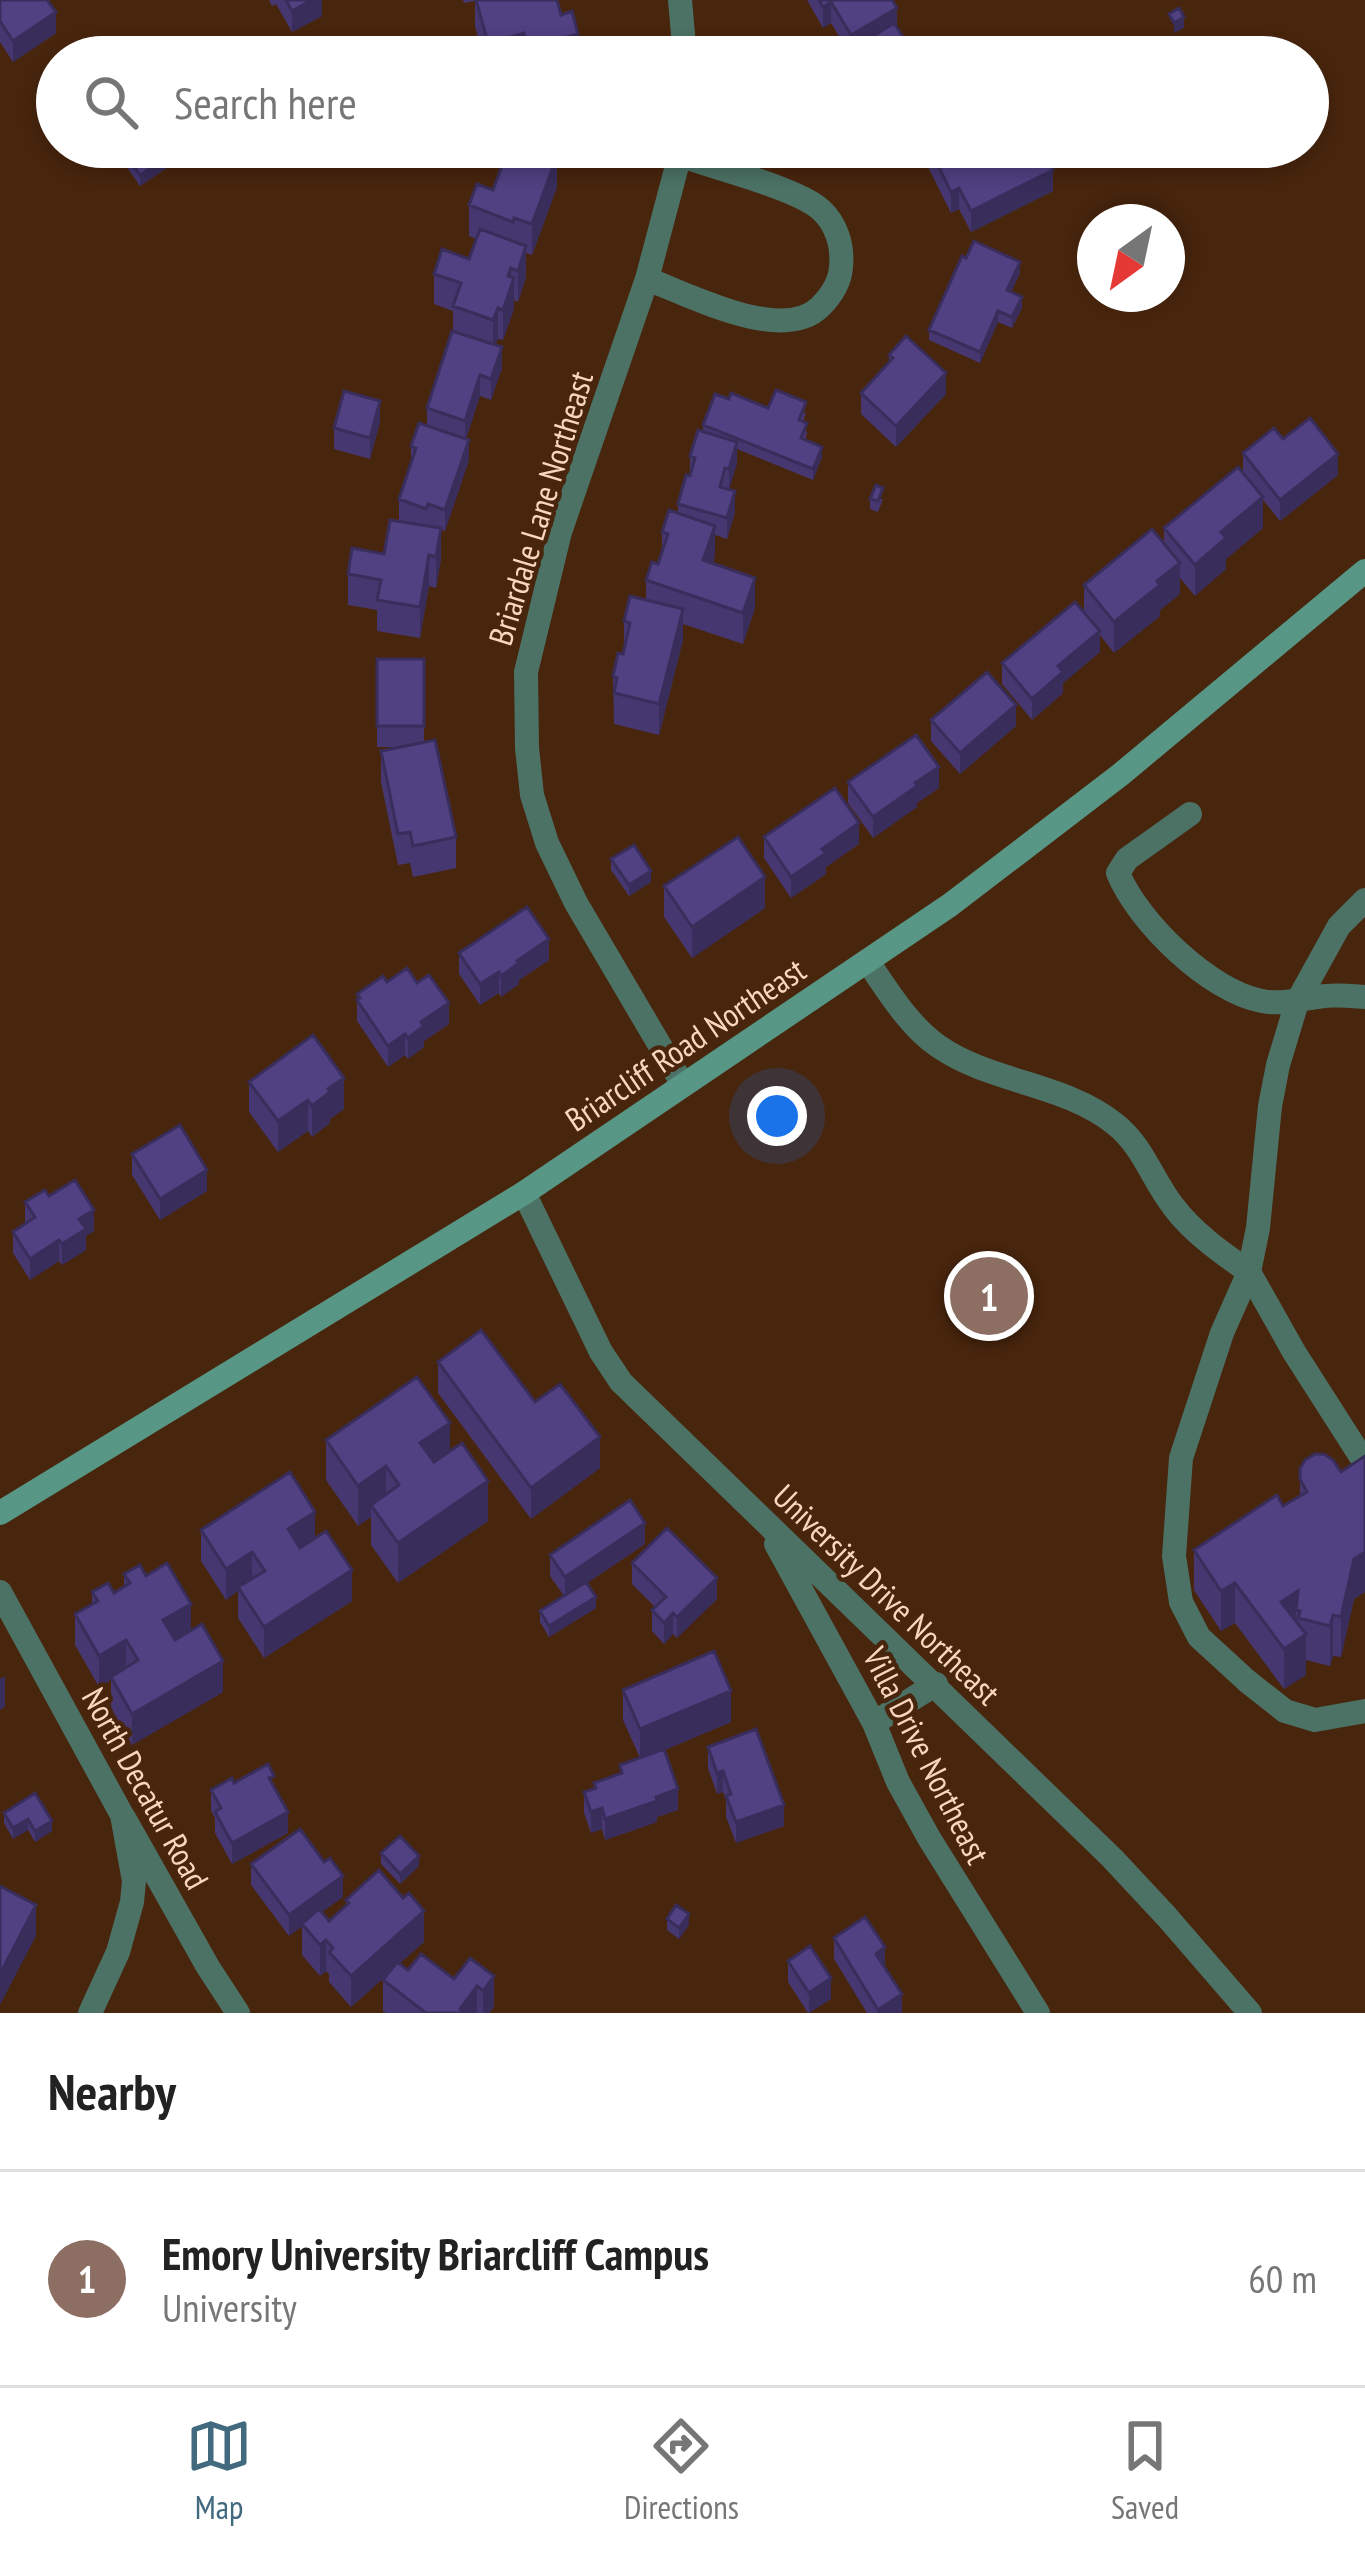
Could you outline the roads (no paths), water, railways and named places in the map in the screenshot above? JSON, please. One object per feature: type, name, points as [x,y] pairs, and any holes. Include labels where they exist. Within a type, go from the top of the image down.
[{"type":"main road","name":"Briarcliff Road Northeast","points":[[0,1513],[524,1193],[868,962],[1030,846],[1365,571]]},
{"type":"street","points":[[680,0],[683,36]]},
{"type":"street","name":"Briardale Lane Northeast","points":[[677,168],[646,279],[560,532],[526,672],[532,795],[547,843],[575,904],[682,1083]]},
{"type":"street","name":"Briardale Lane Northeast","points":[[646,279],[771,323],[812,315],[830,298],[841,274],[842,246],[832,223],[798,195],[725,168]]},
{"type":"street","points":[[1190,814],[1127,859],[1118,873],[1127,895],[1166,940],[1232,992],[1265,1002],[1365,997]]},
{"type":"street","points":[[1365,900],[1339,926],[1297,1002],[1278,1065],[1249,1273],[1222,1333],[1181,1458],[1174,1556],[1181,1602],[1199,1637],[1247,1681],[1285,1711],[1315,1720],[1365,1712]]},
{"type":"street","points":[[868,962],[906,1015],[939,1046],[978,1066],[1067,1098],[1114,1123],[1142,1152],[1172,1206],[1249,1273],[1365,1463]]},
{"type":"street","name":"University Drive Northeast","points":[[524,1193],[601,1352],[621,1382],[1126,1873],[1250,2013]]},
{"type":"street","name":"Villa Drive Northeast","points":[[764,1522],[874,1723],[898,1782],[929,1838],[1037,2013]]},
{"type":"street","name":"North Decatur Road","points":[[0,1592],[238,2013]]},
{"type":"street","points":[[874,1723],[936,1684]]},
{"type":"street","points":[[90,2013],[118,1952],[131,1902],[134,1881],[122,1815]]},
{"type":"place","name":"Emory University Briarcliff Campus","points":[[989,1296]]}]
